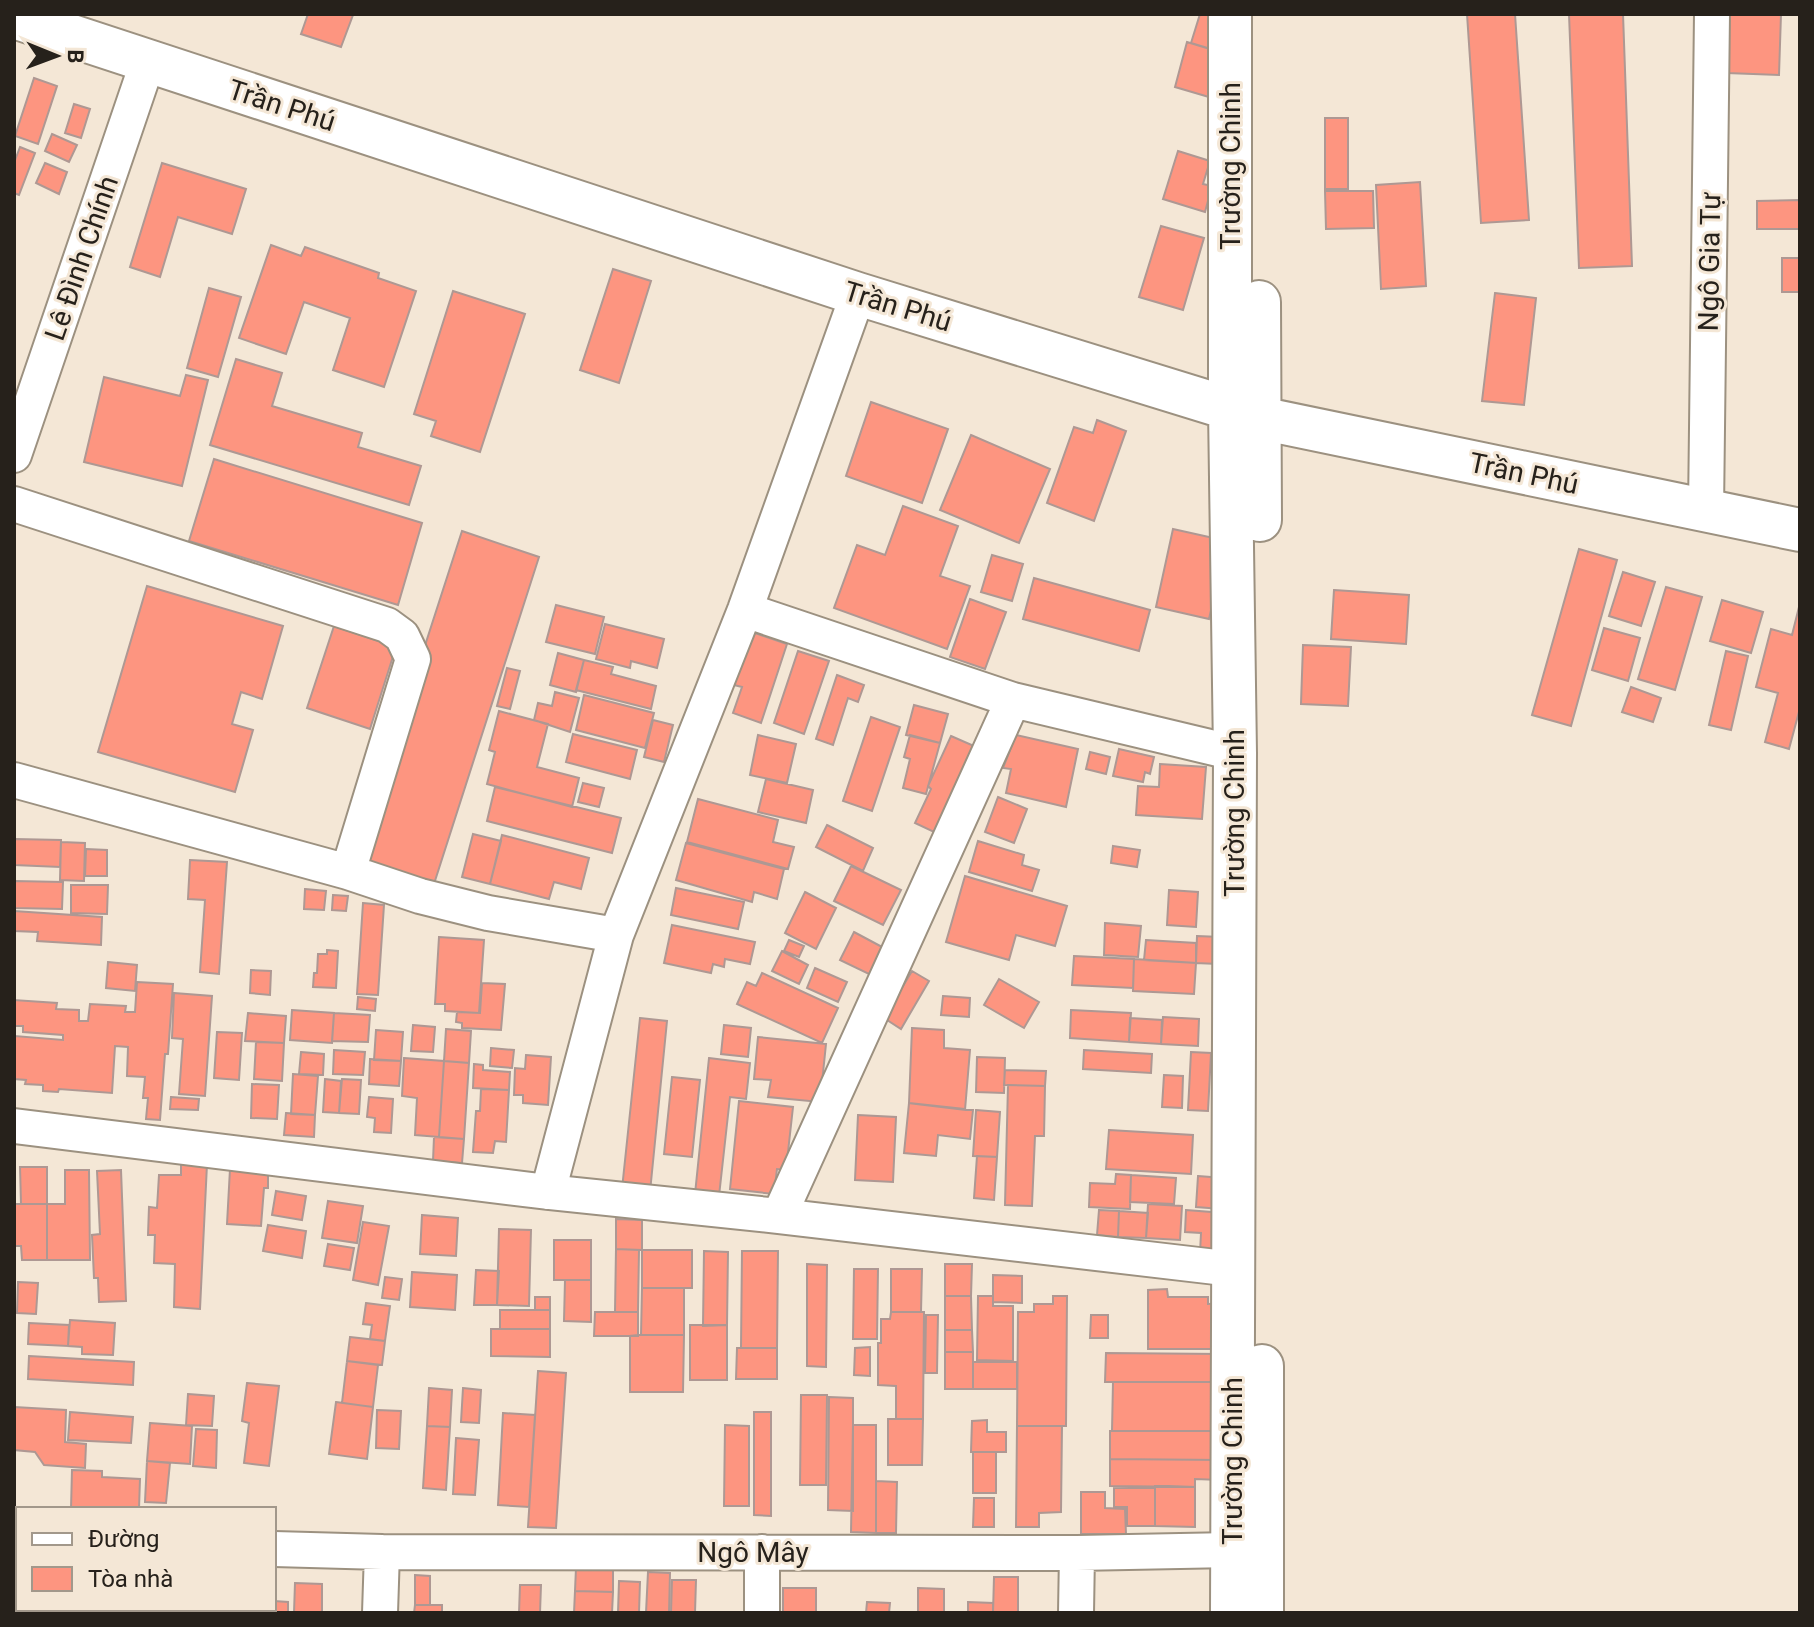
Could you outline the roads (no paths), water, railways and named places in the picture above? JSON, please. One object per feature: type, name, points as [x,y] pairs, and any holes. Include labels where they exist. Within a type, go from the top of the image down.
[{"type":"street","name":"Trường Chinh","points":[[1230,14],[1245,414],[1262,1613]]},
{"type":"street","name":"Trường Chinh","points":[[1232,1613],[1235,753],[1256,14]]},
{"type":"street","name":"Ngô Gia Tự","points":[[1706,511],[1712,14]]},
{"type":"street","name":"Trần Phú","points":[[14,17],[858,294],[1245,414],[1800,530]]},
{"type":"street","name":"Lê Đình Chính","points":[[14,455],[148,61]]},
{"type":"street","points":[[548,1192],[616,935],[745,610],[858,294]]},
{"type":"street","points":[[14,504],[387,625],[402,636],[413,659],[348,872]]},
{"type":"street","points":[[745,610],[1013,700],[1235,753]]},
{"type":"street","points":[[779,1216],[1013,700]]},
{"type":"street","points":[[14,780],[348,872],[420,896],[488,913],[616,935]]},
{"type":"street","points":[[14,1126],[548,1192],[1233,1269]]},
{"type":"street","name":"Ngô Mây","points":[[276,1549],[382,1552],[1077,1553],[1232,1550]]},
{"type":"street","points":[[380,1613],[382,1552]]},
{"type":"street","points":[[762,1552],[762,1613]]},
{"type":"street","points":[[1076,1613],[1077,1553]]}]
